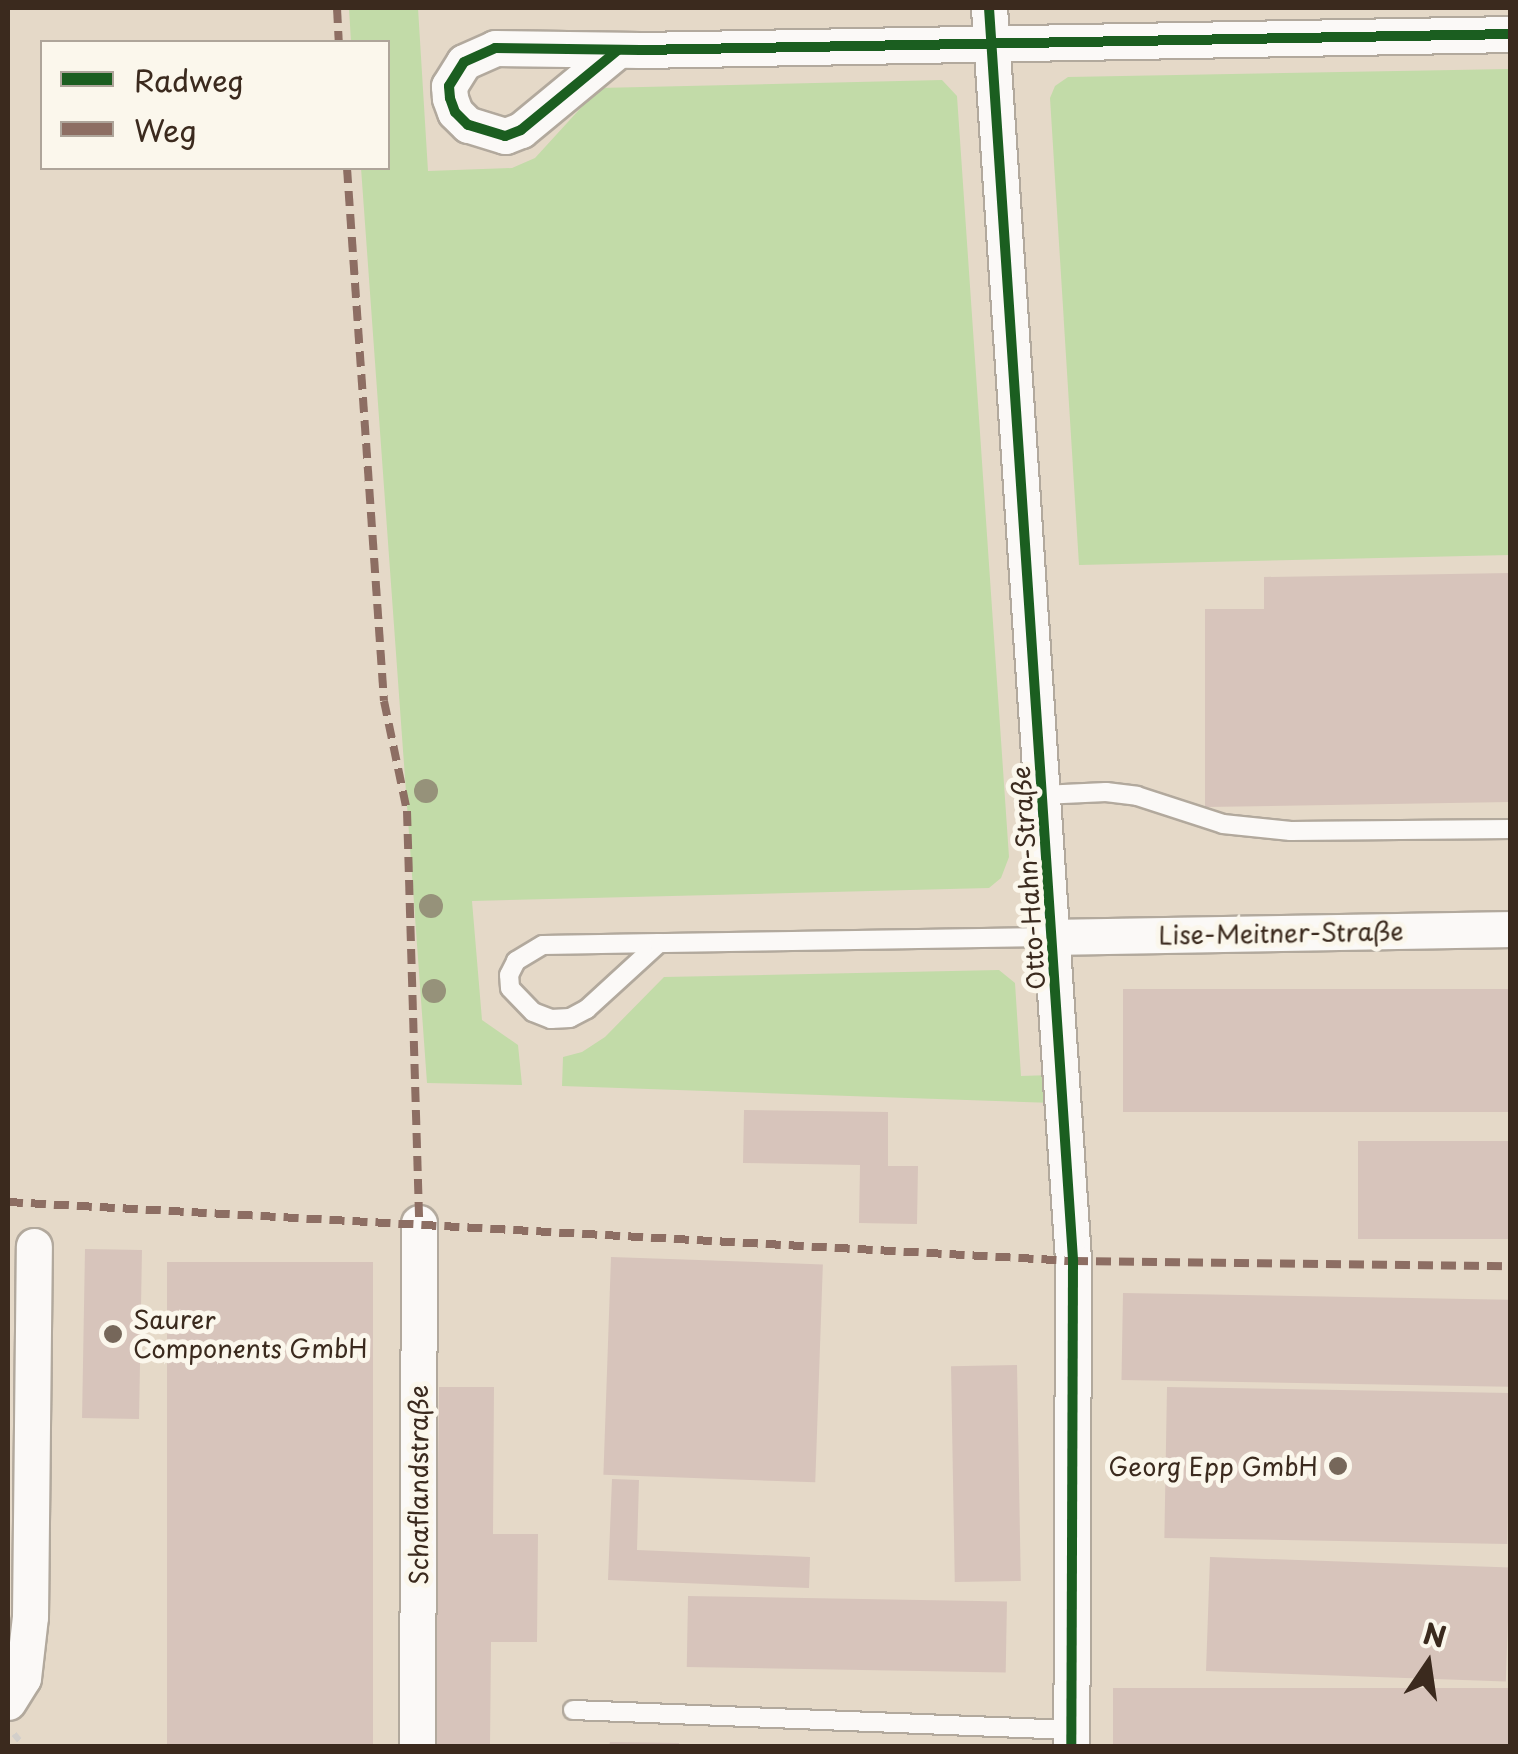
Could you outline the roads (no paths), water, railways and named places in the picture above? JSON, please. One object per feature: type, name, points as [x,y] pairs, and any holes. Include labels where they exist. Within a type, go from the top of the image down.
[{"type":"street","name":"Otto-Hahn-Straße","points":[[988,8],[1074,1261],[1071,1739]]},
{"type":"street","points":[[618,50],[1510,34]]},
{"type":"street","name":"Lise-Meitner-Straße","points":[[1052,937],[1510,930]]},
{"type":"street","name":"Schaflandstraße","points":[[417,1746],[419,1223]]},
{"type":"street","points":[[8,1702],[23,1678],[19,1618],[34,1246]]},
{"type":"lane","points":[[1042,796],[1106,792],[1137,796],[1222,824],[1292,831],[1510,829]]},
{"type":"lane","points":[[659,943],[595,1002],[570,1018],[551,1019],[533,1012],[510,988],[516,961],[543,945],[659,943],[1052,937]]},
{"type":"lane","points":[[573,1710],[1071,1739]]},
{"type":"place","name":"Saurer Components GmbH","points":[[113,1334]]},
{"type":"place","name":"Georg Epp GmbH","points":[[1338,1466]]}]
